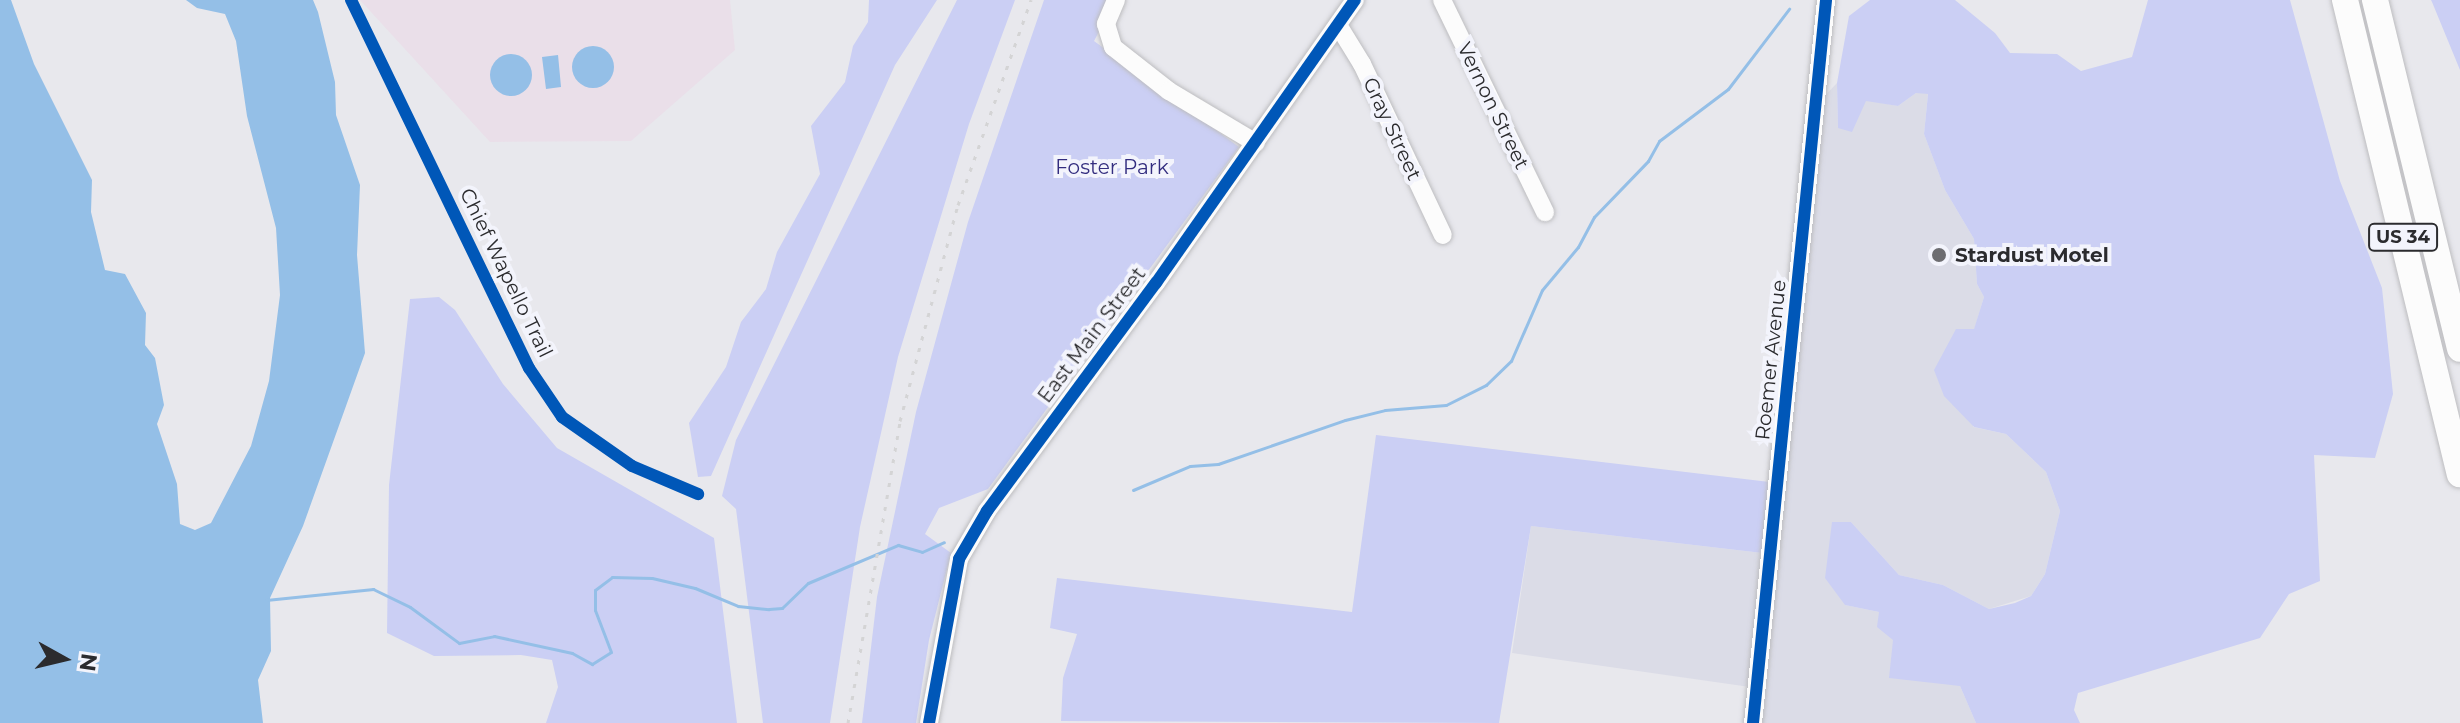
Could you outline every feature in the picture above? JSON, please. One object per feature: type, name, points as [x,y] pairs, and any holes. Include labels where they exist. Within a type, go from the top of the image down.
[{"type":"highway","name":"US 34","points":[[2345,0],[2460,474]]},
{"type":"highway","name":"US 34","points":[[2375,0],[2460,349]]},
{"type":"street","points":[[1116,0],[1106,24],[1113,47],[1134,66],[1256,143]]},
{"type":"street","name":"East Main Street","points":[[929,723],[959,559],[987,511],[1256,143],[1355,0]]},
{"type":"street","name":"Vernon Street","points":[[1442,0],[1545,212]]},
{"type":"street","name":"Roemer Avenue","points":[[1753,723],[1826,0]]},
{"type":"street","name":"Gray Street","points":[[1338,25],[1362,64],[1443,235]]},
{"type":"shaded area","points":[[0,0],[11,0],[34,64],[92,180],[91,212],[105,270],[125,274],[146,313],[145,345],[155,358],[164,405],[157,424],[177,484],[180,524],[195,530],[211,523],[251,446],[269,381],[280,295],[276,228],[247,116],[236,41],[225,14],[197,8],[186,0],[313,0],[318,12],[335,82],[336,115],[360,185],[357,255],[365,353],[303,526],[270,598],[271,651],[258,680],[263,723],[0,723]]},
{"type":"shaded area","points":[[360,0],[730,0],[735,50],[631,141],[490,142]]},
{"type":"shaded area","points":[[593,46],[608,52],[614,67],[608,82],[593,88],[578,82],[572,67],[578,52]]},
{"type":"shaded area","points":[[511,54],[526,60],[532,75],[526,90],[511,96],[496,90],[490,75],[496,60]]},
{"type":"shaded area","points":[[558,55],[561,87],[546,89],[542,57]]},
{"type":"shaded area","points":[[1837,83],[1838,128],[1866,100],[1898,106],[1916,93],[1928,93],[1924,134],[1945,190],[1974,239],[1977,284],[1984,297],[1974,330],[1973,427],[2006,434],[2046,472],[2060,511],[2045,574],[2031,596],[1989,609],[1943,585],[1899,575],[1851,522],[1845,605],[1879,612],[1960,686],[1976,723],[1753,723],[1757,688],[1512,653],[1531,526],[1771,554],[1816,105]]},
{"type":"green space","points":[[869,0],[937,0],[895,65],[711,476],[698,477],[689,423],[726,367],[741,322],[766,289],[777,252],[820,174],[811,126],[845,82],[853,46],[868,22]]},
{"type":"green space","points":[[957,0],[1015,0],[969,124],[898,357],[860,527],[830,723],[763,723],[736,509],[722,496],[736,440]]},
{"type":"green space","name":"Foster Park","points":[[1044,0],[1116,0],[1094,41],[1239,147],[988,489],[939,508],[925,534],[951,553],[929,640],[916,723],[862,723],[877,597],[916,412],[968,222]]},
{"type":"green space","points":[[1870,0],[1955,0],[1995,33],[2010,53],[2057,54],[2081,71],[2132,57],[2148,0],[2290,0],[2340,181],[2382,288],[2393,394],[2375,458],[2314,455],[2320,581],[2289,594],[2260,638],[2078,693],[2074,710],[2080,723],[1976,723],[1960,686],[1889,678],[1893,640],[1877,627],[1879,612],[1845,605],[1825,578],[1832,522],[1851,522],[1899,575],[1943,585],[1989,609],[2015,603],[2031,596],[2045,574],[2060,511],[2046,472],[2006,434],[1974,427],[1944,396],[1934,370],[1956,329],[1974,329],[1984,297],[1977,284],[1974,239],[1945,190],[1924,134],[1928,94],[1916,93],[1898,106],[1866,101],[1852,132],[1838,128],[1837,83],[1849,16]]},
{"type":"green space","points":[[2460,0],[2460,70],[2432,2]]},
{"type":"green space","points":[[439,297],[455,310],[503,384],[557,448],[714,538],[737,723],[546,723],[558,687],[552,660],[521,655],[434,656],[387,633],[389,485],[410,299]]},
{"type":"green space","points":[[1376,435],[1778,483],[1771,554],[1531,526],[1499,723],[1061,721],[1063,678],[1077,634],[1050,628],[1057,578],[1352,612]]},
{"type":"waterway","points":[[1133,490],[1190,466],[1218,464],[1345,420],[1385,410],[1446,405],[1486,385],[1511,361],[1542,290],[1578,247],[1594,217],[1648,161],[1659,141],[1728,89],[1789,9]]},
{"type":"waterway","points":[[266,600],[373,589],[410,607],[459,643],[494,636],[572,653],[592,664],[611,652],[595,610],[595,590],[612,577],[652,578],[695,588],[738,606],[782,608],[808,583],[898,545],[922,552],[944,542]]},
{"type":"railway","points":[[848,723],[900,421],[958,205],[1031,0]]},
{"type":"cycle path","name":"Chief Wapello Trail","points":[[351,0],[529,368],[562,417],[632,466],[698,494]]},
{"type":"cycle path","points":[[929,723],[959,559],[987,511],[1156,283],[1355,0]]},
{"type":"cycle path","points":[[1753,723],[1826,0]]},
{"type":"place","name":"Stardust Motel","points":[[1939,255]]}]
